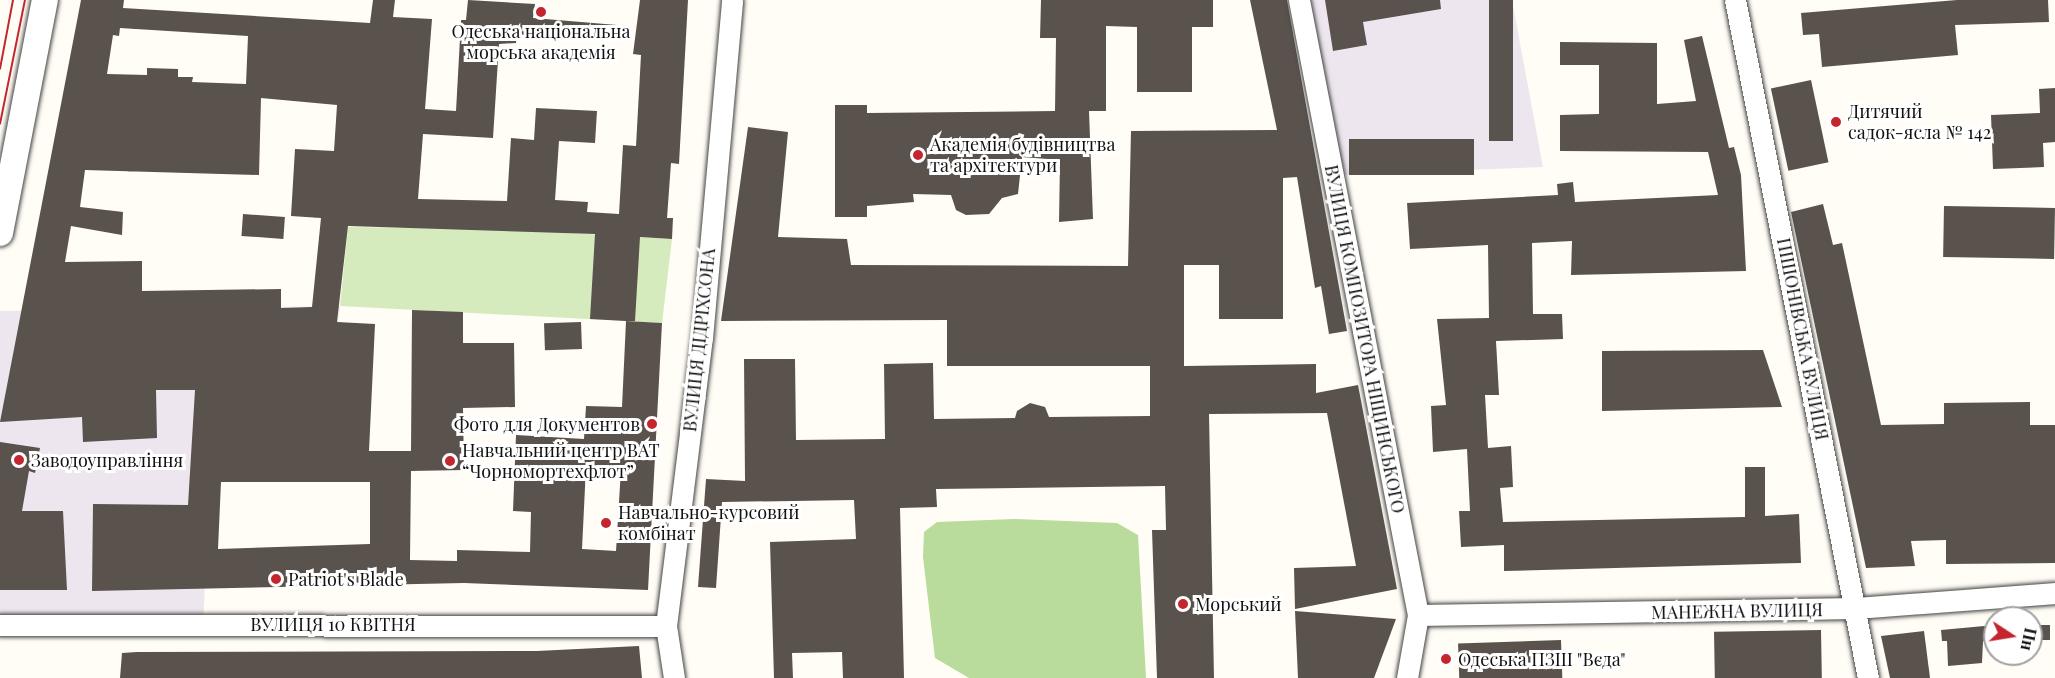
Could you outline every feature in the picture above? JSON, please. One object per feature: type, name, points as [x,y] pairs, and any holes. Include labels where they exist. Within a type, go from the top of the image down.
[{"type":"street","points":[[2,218],[45,0]]},
{"type":"street","name":"ВУЛИЦЯ ДІДРІХСОНА","points":[[674,678],[666,626],[702,338],[732,0]]},
{"type":"street","name":"ВУЛИЦЯ КОМПОЗИТОРА НІЩИНСЬКОГО","points":[[1299,0],[1418,615],[1407,678]]},
{"type":"street","name":"ПІШОНІВСЬКА ВУЛИЦЯ","points":[[1735,0],[1868,678]]},
{"type":"street","name":"МАНЕЖНА ВУЛИЦЯ","points":[[1418,615],[1856,609],[2055,593]]},
{"type":"street","name":"ВУЛИЦЯ 10 КВІТНЯ","points":[[0,625],[666,626]]},
{"type":"shaded area","points":[[1300,0],[1512,0],[1543,167],[1334,175]]},
{"type":"shaded area","points":[[340,306],[335,348],[221,452],[219,527],[208,527],[203,622],[0,624],[0,311]]},
{"type":"green space","points":[[348,227],[505,229],[672,239],[662,323],[340,306]]},
{"type":"green space","points":[[1014,519],[1117,523],[1138,535],[1146,678],[969,678],[935,658],[923,557],[924,532],[937,522]]},
{"type":"building","points":[[81,0],[124,0],[123,8],[370,23],[373,0],[395,0],[393,17],[432,19],[425,109],[456,111],[461,20],[466,20],[468,0],[535,4],[533,18],[629,26],[628,39],[517,35],[516,43],[499,44],[493,138],[423,134],[418,199],[507,201],[511,138],[534,140],[536,108],[597,111],[595,143],[559,141],[555,200],[588,202],[587,212],[619,214],[623,145],[636,146],[641,55],[633,54],[640,0],[688,0],[679,164],[671,163],[667,218],[673,218],[672,239],[640,237],[635,321],[626,321],[662,323],[648,590],[464,583],[92,591],[93,504],[188,505],[195,390],[156,390],[157,438],[83,442],[82,417],[0,422]],"holes":[[[120,28],[248,36],[246,84],[192,82],[193,77],[178,77],[178,69],[147,68],[147,75],[107,74],[113,35],[119,36]],[[261,98],[337,105],[334,151],[295,149],[291,216],[321,218],[312,307],[281,308],[281,289],[142,291],[142,261],[65,262],[71,226],[122,235],[123,212],[80,207],[85,170],[259,175]],[[348,226],[595,234],[590,319],[626,321],[622,407],[586,406],[584,439],[516,435],[513,511],[531,512],[530,552],[457,550],[457,561],[410,560],[411,471],[464,470],[463,408],[515,407],[514,343],[463,343],[463,312],[412,310],[411,451],[369,451],[375,324],[337,322]],[[586,467],[621,469],[616,551],[582,549]],[[221,482],[370,482],[370,544],[218,549]]]},
{"type":"building","points":[[1041,0],[1213,0],[1213,27],[1192,27],[1192,92],[1137,92],[1137,27],[1106,26],[1106,111],[1089,111],[1093,219],[1059,222],[1060,160],[1022,157],[1018,194],[1002,198],[989,214],[966,215],[956,210],[951,195],[913,194],[914,202],[867,206],[867,217],[835,217],[835,105],[867,105],[867,113],[1055,111],[1056,38],[1040,38]]},
{"type":"building","points":[[1250,0],[1287,0],[1347,331],[1329,334],[1321,286],[1315,288],[1297,177],[1283,178],[1283,319],[1219,319],[1219,265],[1184,265],[1184,366],[1316,364],[1316,393],[1358,385],[1397,589],[1295,609],[1294,568],[1356,566],[1327,413],[1209,414],[1214,678],[1157,678],[1152,530],[1166,530],[1165,486],[936,489],[937,507],[900,508],[904,678],[843,678],[842,652],[792,653],[793,678],[774,678],[770,542],[856,539],[854,500],[722,502],[716,588],[698,587],[706,479],[745,481],[744,359],[795,359],[796,440],[885,439],[884,364],[933,363],[934,419],[1015,418],[1017,411],[1030,403],[1045,407],[1049,417],[1150,416],[1150,366],[947,366],[947,320],[721,321],[748,127],[788,132],[778,237],[847,239],[851,265],[1128,266],[1131,131],[1277,130]]},
{"type":"building","points":[[1325,0],[1440,0],[1441,9],[1363,22],[1367,45],[1333,51]]},
{"type":"building","points":[[1489,0],[1513,0],[1513,141],[1489,141]]},
{"type":"building","points":[[1957,0],[2048,0],[2049,22],[1955,25],[1958,55],[1822,67],[1819,34],[1803,35],[1801,13]]},
{"type":"building","points":[[1702,36],[1729,148],[1734,147],[1741,175],[1746,271],[1571,275],[1572,241],[1532,243],[1533,314],[1562,314],[1563,339],[1496,341],[1499,395],[1485,395],[1488,448],[1511,446],[1513,487],[1500,488],[1503,522],[1745,517],[1745,467],[1765,467],[1765,516],[1799,514],[1801,563],[1504,571],[1504,545],[1461,547],[1459,511],[1470,511],[1467,449],[1433,452],[1431,406],[1446,405],[1437,319],[1489,318],[1488,245],[1410,249],[1407,203],[1558,195],[1557,184],[1573,182],[1575,202],[1718,195],[1708,152],[1560,151],[1560,115],[1599,114],[1599,65],[1560,65],[1560,42],[1657,43],[1657,104],[1696,101],[1684,40]]},
{"type":"building","points":[[1811,80],[1828,162],[1788,171],[1771,89]]},
{"type":"building","points":[[2055,88],[2055,142],[2043,143],[2044,167],[1993,169],[1991,115],[2040,113],[2039,89]]},
{"type":"building","points":[[1349,139],[1474,139],[1474,175],[1349,175]]},
{"type":"building","points":[[1823,204],[1833,245],[1842,243],[1881,425],[1944,424],[1944,403],[2030,402],[2030,425],[2055,425],[2055,563],[1946,564],[1946,540],[1911,541],[1915,566],[1866,568],[1791,212]]},
{"type":"building","points":[[1944,206],[2055,208],[2054,259],[1943,257]]},
{"type":"building","points":[[243,214],[285,217],[283,239],[241,236]]},
{"type":"building","points":[[581,322],[582,349],[545,350],[544,323]]},
{"type":"building","points":[[1763,350],[1782,407],[1602,411],[1602,351]]},
{"type":"building","points":[[0,442],[40,448],[35,473],[29,471],[22,511],[63,511],[67,590],[0,590]]},
{"type":"building","points":[[1295,611],[1396,619],[1374,678],[1298,678]]},
{"type":"building","points":[[2043,625],[2050,625],[2050,640],[2043,640]]},
{"type":"building","points":[[1983,626],[1982,663],[1948,666],[1947,641],[1942,641],[1941,630]]},
{"type":"building","points":[[1821,630],[1822,678],[1715,678],[1714,632]]},
{"type":"building","points":[[1924,631],[1930,678],[1890,678],[1881,636]]},
{"type":"building","points":[[1561,640],[1562,678],[1459,678],[1458,644]]},
{"type":"building","points":[[639,646],[642,678],[120,678],[122,653],[137,652],[537,651]]},
{"type":"tram line","points":[[0,69],[13,0]]},
{"type":"tram line","points":[[0,124],[25,0]]},
{"type":"place","name":"Одеська національна морська академія","points":[[541,12]]},
{"type":"place","name":"Дитячий садок-ясла № 142","points":[[1836,122]]},
{"type":"place","name":"Академія будівництва та архітектури","points":[[918,155]]},
{"type":"place","name":"Фото для Документов","points":[[652,424]]},
{"type":"place","name":"Заводоуправління","points":[[19,460]]},
{"type":"place","name":"Навчальний центр ВАТ “Чорномортехфлот”","points":[[450,461]]},
{"type":"place","name":"Навчально-курсовий комбінат","points":[[606,523]]},
{"type":"place","name":"Patriot's Blade","points":[[276,579]]},
{"type":"place","name":"Морський","points":[[1183,604]]},
{"type":"place","name":"Одеська ПЗШ \"Вєда\"","points":[[1446,659]]}]
